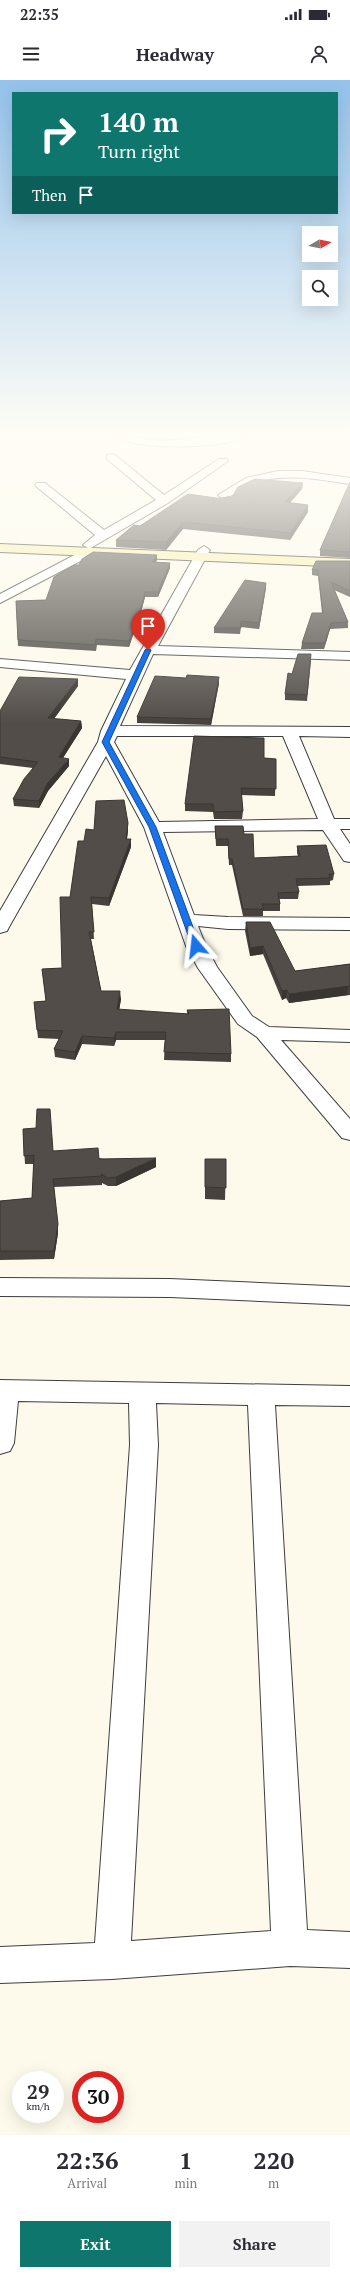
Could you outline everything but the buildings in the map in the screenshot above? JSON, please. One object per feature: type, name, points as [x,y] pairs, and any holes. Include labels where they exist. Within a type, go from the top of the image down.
[{"type":"main road","points":[[0,541],[89,548],[350,563]]},
{"type":"main road","points":[[0,548],[89,548]]},
{"type":"main road","points":[[203,554],[350,555]]},
{"type":"street","points":[[0,599],[89,548],[107,532]]},
{"type":"street","points":[[0,927],[108,736],[135,675],[148,650],[203,554]]},
{"type":"street","points":[[148,650],[350,656]]},
{"type":"street","points":[[0,663],[135,675]]},
{"type":"street","points":[[108,736],[289,731],[350,732]]},
{"type":"street","points":[[289,731],[328,824],[350,857]]},
{"type":"street","points":[[108,736],[153,827],[188,920],[196,946],[208,968],[245,1020],[264,1033],[350,1133]]},
{"type":"street","points":[[153,827],[350,824]]},
{"type":"street","points":[[188,920],[228,923],[350,924]]},
{"type":"street","points":[[264,1033],[350,1036]]},
{"type":"street","points":[[0,1287],[170,1288],[350,1296]]},
{"type":"street","points":[[0,1443],[3,1390],[350,1396]]},
{"type":"street","points":[[112,1961],[144,1445],[142,1392]]},
{"type":"street","points":[[261,1394],[290,1948]]},
{"type":"street","points":[[0,1965],[112,1961],[290,1948],[350,1950]]},
{"type":"route","points":[[148,650],[109,731],[106,742],[153,827],[188,920],[196,946]]}]
